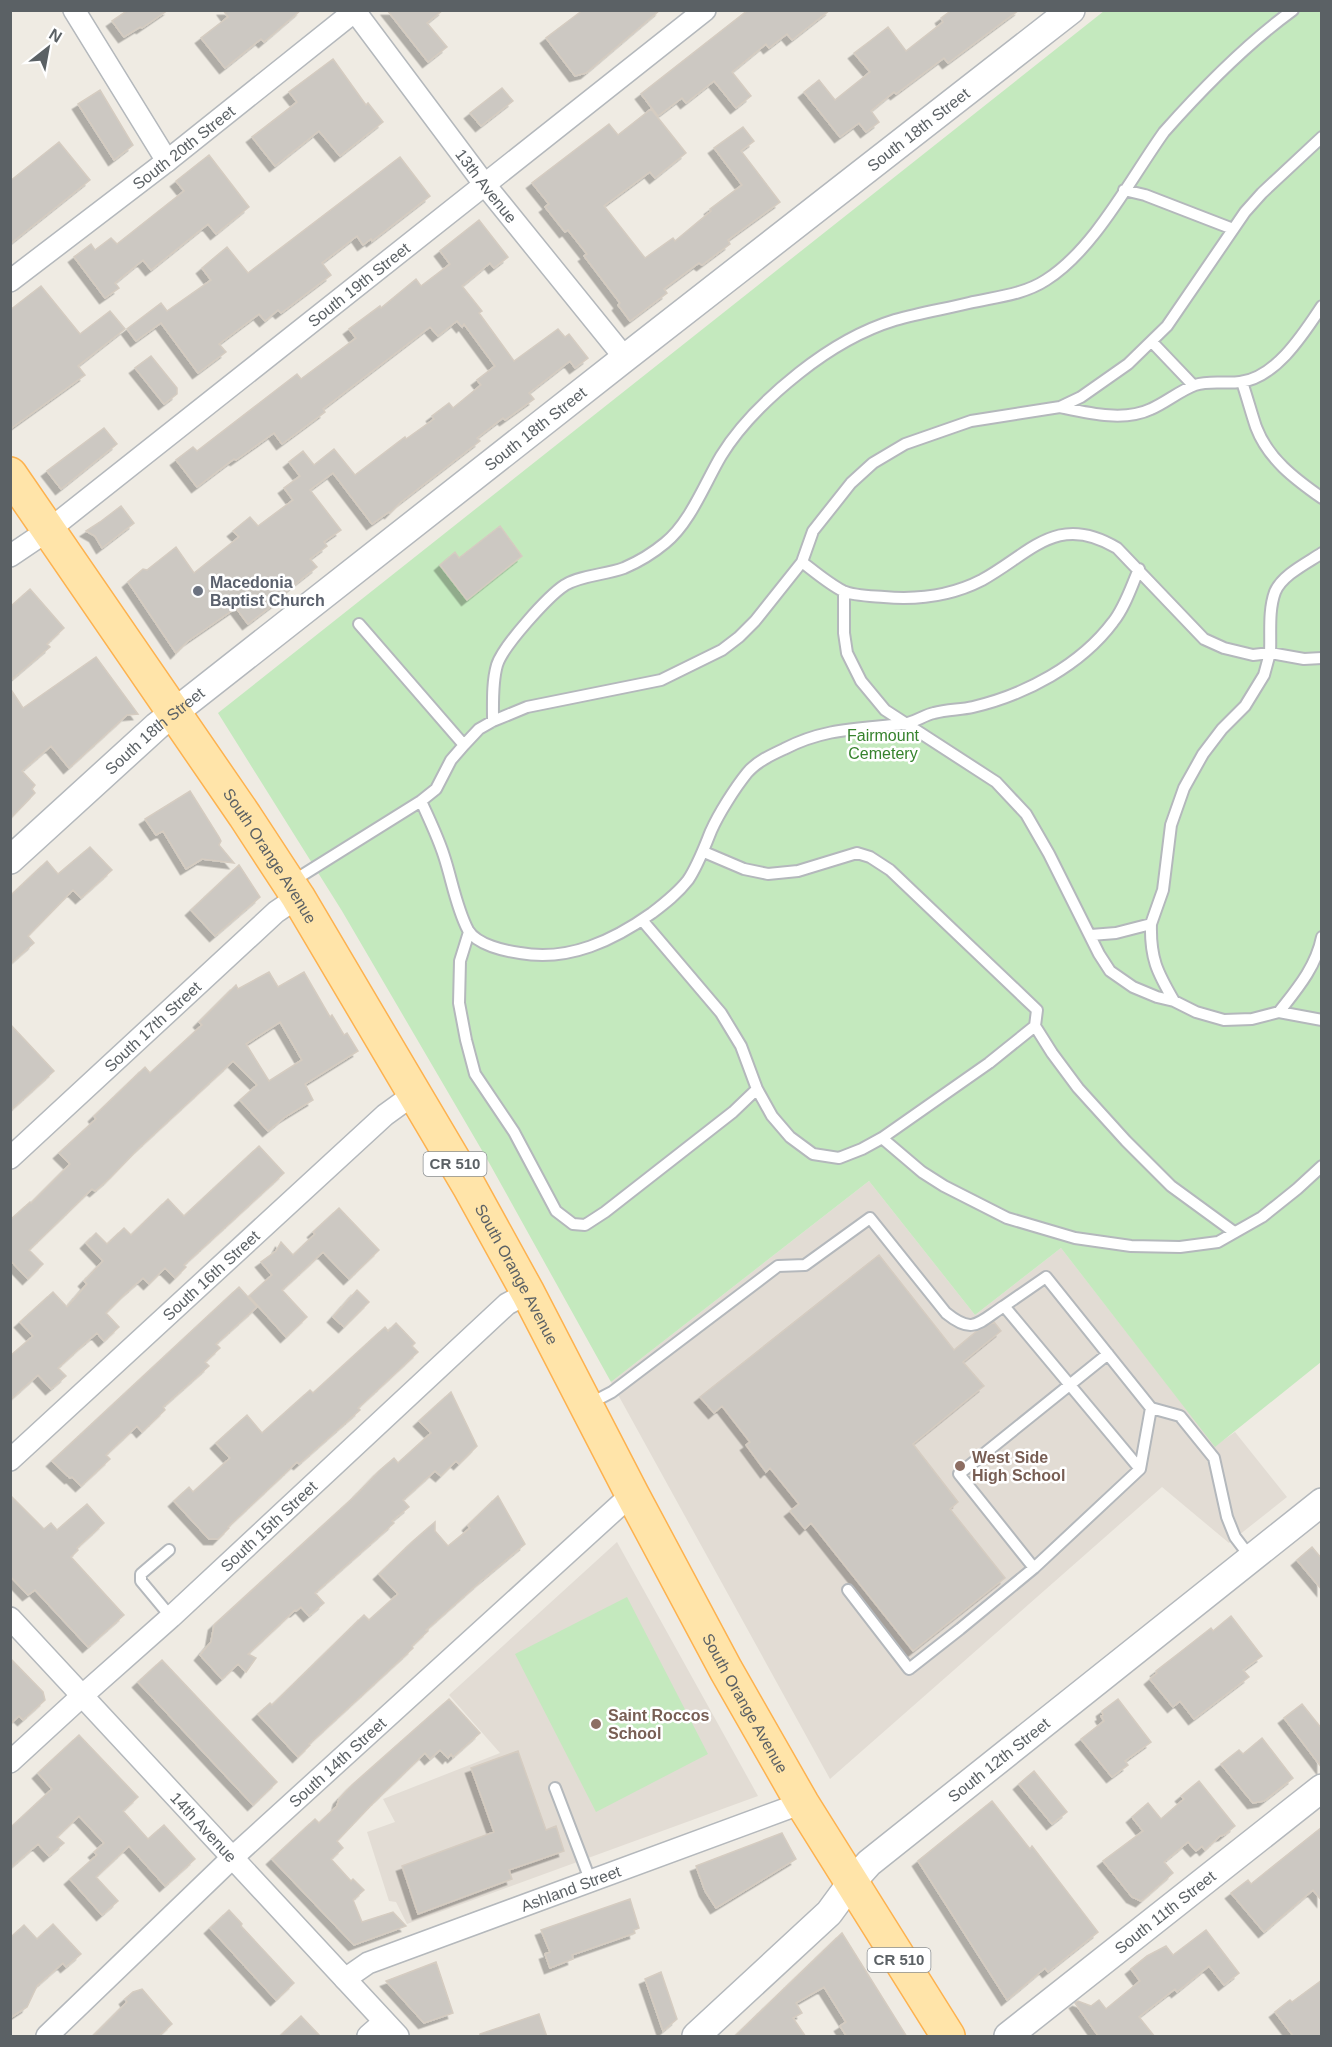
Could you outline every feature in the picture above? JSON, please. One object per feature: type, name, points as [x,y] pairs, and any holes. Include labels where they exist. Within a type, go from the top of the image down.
[{"type":"main road","name":"South Orange Avenue","points":[[10,474],[175,713],[293,891],[469,1186],[528,1293],[726,1670],[802,1803],[948,2037]]},
{"type":"street","points":[[74,10],[167,161]]},
{"type":"street","name":"South 19th Street","points":[[10,556],[50,529],[705,10]]},
{"type":"street","name":"South 18th Street","points":[[10,860],[157,726],[1071,10]]},
{"type":"street","name":"South 20th Street","points":[[10,281],[167,161],[355,11]]},
{"type":"street","name":"13th Avenue","points":[[355,11],[485,185],[625,358]]},
{"type":"street","name":"South 17th Street","points":[[10,1158],[276,912],[293,891]]},
{"type":"street","name":"South 16th Street","points":[[10,1460],[385,1116],[414,1094]]},
{"type":"street","name":"South 15th Street","points":[[10,1762],[171,1617],[507,1304],[528,1293]]},
{"type":"street","name":"South 14th Street","points":[[47,2037],[232,1858],[632,1494]]},
{"type":"street","name":"South 12th Street","points":[[696,2037],[829,1912],[850,1883],[869,1863],[939,1805],[1322,1503]]},
{"type":"street","name":"14th Avenue","points":[[10,1618],[391,2029]]},
{"type":"street","name":"South 11th Street","points":[[1008,2037],[1322,1788]]},
{"type":"street","name":"Ashland Street","points":[[345,1979],[368,1964],[802,1803]]},
{"type":"street","points":[[368,2037],[391,2029]]},
{"type":"lane","points":[[493,721],[497,663],[537,610],[565,585],[624,568],[666,542],[681,525],[722,454],[743,426],[768,400],[829,351],[857,335],[894,320],[1017,293],[1045,281],[1066,265],[1090,238],[1164,132],[1203,88],[1274,24],[1293,10]]},
{"type":"lane","points":[[293,891],[421,801],[435,789],[451,760],[464,745],[479,729],[493,721],[527,707],[662,680],[722,650],[754,621],[802,562],[813,531],[851,483],[873,464],[905,444],[971,421],[1060,407],[1081,397],[1128,364],[1152,342],[1178,311],[1233,229],[1262,193],[1322,137]]},
{"type":"lane","points":[[1124,190],[1145,195],[1233,229]]},
{"type":"lane","points":[[1060,407],[1087,413],[1120,416],[1147,411],[1193,385],[1213,381],[1242,382],[1260,375],[1283,358],[1306,331],[1322,306]]},
{"type":"lane","points":[[1152,342],[1193,385]]},
{"type":"lane","points":[[1242,382],[1257,429],[1273,457],[1288,474],[1322,498]]},
{"type":"lane","points":[[802,562],[844,592],[901,599],[933,597],[981,580],[1038,543],[1058,535],[1080,534],[1100,538],[1117,548],[1204,639],[1224,648],[1253,655],[1322,658]]},
{"type":"lane","points":[[1174,1001],[1160,977],[1151,947],[1151,924],[1165,879],[1172,825],[1184,788],[1203,754],[1222,729],[1245,706],[1264,675],[1270,654],[1271,618],[1275,591],[1288,576],[1322,553]]},
{"type":"lane","points":[[421,801],[444,855],[469,933],[489,946],[531,955],[552,955],[595,945],[616,937],[671,899],[687,880],[704,852],[712,829],[748,772],[768,756],[799,741],[825,733],[861,727],[906,724],[934,713],[973,707],[1015,694],[1056,672],[1089,647],[1115,620],[1139,569]]},
{"type":"lane","points":[[844,592],[844,633],[847,653],[861,681],[885,710],[996,782],[1026,814],[1110,971],[1134,987],[1157,997],[1224,1020],[1252,1019],[1279,1012],[1322,1020]]},
{"type":"lane","points":[[359,624],[464,745]]},
{"type":"lane","points":[[704,852],[744,869],[768,874],[798,871],[857,853],[870,857],[890,870],[1037,1010],[1035,1026],[1052,1053],[1078,1088],[1126,1141],[1171,1186],[1234,1232]]},
{"type":"lane","points":[[642,920],[721,1013],[741,1047],[772,1116],[790,1137],[813,1154],[839,1158],[882,1138],[996,1058],[1035,1026]]},
{"type":"lane","points":[[1091,935],[1116,933],[1151,924]]},
{"type":"lane","points":[[469,933],[460,961],[459,1003],[465,1040],[475,1074],[513,1132],[556,1211],[573,1224],[585,1225],[605,1212],[733,1112],[758,1089]]},
{"type":"lane","points":[[1279,1012],[1304,980],[1319,952],[1322,937]]},
{"type":"lane","points":[[882,1138],[922,1172],[944,1186],[1007,1218],[1075,1238],[1131,1246],[1180,1246],[1218,1242],[1262,1217],[1298,1189],[1322,1166]]},
{"type":"lane","points":[[586,1406],[612,1392],[778,1266],[805,1265],[870,1218],[946,1313],[963,1325],[975,1325],[1046,1277],[1151,1408],[1180,1416],[1214,1458],[1227,1517],[1235,1537],[1251,1558]]},
{"type":"lane","points":[[1004,1306],[1140,1469]]},
{"type":"lane","points":[[1034,1568],[959,1474],[1108,1354]]},
{"type":"lane","points":[[849,1590],[909,1669],[1034,1568],[1140,1469],[1151,1408]]},
{"type":"lane","points":[[169,1550],[141,1574],[141,1581],[171,1617]]},
{"type":"lane","points":[[555,1788],[591,1882]]},
{"type":"shaded area","name":"West Side High School","points":[[869,1181],[975,1315],[1061,1248],[1215,1446],[1235,1432],[1287,1497],[1229,1543],[1162,1487],[830,1779],[611,1382]]},
{"type":"shaded area","name":"Saint Roccos School","points":[[617,1542],[758,1796],[407,1924],[396,1902],[389,1901],[367,1832],[395,1822],[383,1799],[500,1753],[449,1695]]},
{"type":"green space","name":"Fairmount Cemetery","points":[[1104,11],[1321,11],[1321,1362],[1215,1447],[1061,1248],[975,1315],[869,1181],[611,1382],[487,1159],[342,911],[218,713]]},
{"type":"green space","points":[[627,1597],[708,1754],[596,1812],[515,1654]]},
{"type":"building","points":[[128,10],[168,10],[124,37],[112,21]]},
{"type":"building","points":[[223,10],[301,10],[264,42],[261,39],[225,68],[201,38],[228,17]]},
{"type":"building","points":[[387,10],[443,10],[427,23],[447,47],[428,62]]},
{"type":"building","points":[[583,10],[660,10],[586,73],[575,76],[546,38]]},
{"type":"building","points":[[748,10],[830,10],[792,40],[787,34],[769,48],[766,44],[732,72],[751,96],[736,108],[714,81],[686,103],[682,98],[658,116],[641,94]]},
{"type":"building","points":[[952,10],[1019,10],[948,63],[944,58],[896,94],[894,92],[871,111],[879,122],[866,132],[859,123],[840,137],[804,92],[819,80],[835,100],[870,72],[854,53],[888,27],[906,51],[943,22],[941,18]]},
{"type":"building","points":[[333,59],[366,105],[368,103],[383,122],[340,156],[319,131],[275,166],[252,137],[297,102],[289,92]]},
{"type":"building","points":[[502,88],[513,101],[481,126],[470,113]]},
{"type":"building","points":[[100,90],[133,145],[114,160],[78,104]]},
{"type":"building","points":[[651,109],[686,153],[655,178],[650,172],[604,206],[645,258],[673,238],[675,241],[711,211],[710,209],[742,185],[714,148],[743,127],[754,141],[741,151],[780,202],[728,240],[730,244],[702,265],[699,263],[664,289],[667,293],[630,321],[618,305],[620,303],[584,256],[587,254],[568,230],[565,232],[545,207],[549,204],[532,183],[609,124],[618,135]]},
{"type":"building","points":[[59,142],[90,180],[10,244],[10,181]]},
{"type":"building","points":[[209,155],[249,207],[216,234],[208,224],[151,270],[143,260],[115,283],[119,288],[105,298],[74,257],[91,244],[95,250],[111,238],[117,244],[184,191],[176,181]]},
{"type":"building","points":[[400,157],[430,196],[372,241],[371,239],[363,245],[357,236],[322,263],[331,275],[281,313],[278,310],[265,321],[259,314],[219,344],[226,352],[198,373],[161,323],[136,341],[127,329],[161,303],[167,311],[211,280],[202,268],[227,247],[248,273]]},
{"type":"building","points":[[479,220],[508,257],[494,268],[490,263],[462,286],[482,311],[479,313],[514,361],[558,329],[565,337],[569,334],[588,358],[575,368],[570,361],[529,393],[534,399],[505,420],[503,418],[477,438],[480,441],[390,513],[372,524],[333,473],[310,490],[341,530],[324,542],[327,546],[310,559],[317,567],[284,593],[286,595],[248,624],[236,608],[188,641],[176,653],[128,582],[176,547],[194,573],[239,537],[233,531],[250,517],[258,526],[293,500],[284,488],[300,476],[289,462],[303,451],[314,465],[334,449],[355,475],[405,437],[406,439],[434,419],[432,416],[449,403],[453,408],[481,385],[477,380],[495,366],[464,324],[462,327],[457,321],[438,336],[430,327],[323,409],[325,412],[282,444],[274,433],[197,487],[176,460],[193,447],[197,451],[297,374],[301,379],[356,338],[349,329],[380,306],[381,308],[416,279],[421,286],[450,264],[440,251]]},
{"type":"building","points":[[41,286],[80,334],[110,311],[125,329],[78,366],[85,375],[10,429],[10,310]]},
{"type":"building","points":[[151,356],[177,388],[177,394],[164,404],[135,368]]},
{"type":"building","points":[[104,428],[117,444],[61,489],[47,471]]},
{"type":"building","points":[[121,506],[134,523],[102,548],[95,536],[86,531]]},
{"type":"building","points":[[500,526],[522,556],[467,600],[440,565],[455,552],[459,558]]},
{"type":"building","points":[[30,589],[64,628],[47,644],[50,647],[10,681],[10,607]]},
{"type":"building","points":[[96,657],[138,714],[127,715],[69,768],[51,746],[22,771],[35,785],[32,789],[35,793],[10,819],[10,688],[23,708]]},
{"type":"building","points":[[190,791],[219,837],[221,841],[219,845],[234,863],[202,859],[186,869],[163,831],[156,835],[145,819]]},
{"type":"building","points":[[90,847],[112,870],[81,898],[73,890],[28,936],[34,943],[10,964],[10,896],[47,861],[58,874]]},
{"type":"building","points":[[239,865],[260,897],[215,936],[191,910]]},
{"type":"building","points":[[269,972],[278,987],[304,972],[330,1017],[332,1015],[344,1035],[347,1033],[358,1051],[305,1084],[313,1100],[285,1117],[268,1131],[240,1100],[257,1085],[233,1061],[110,1178],[95,1191],[92,1189],[29,1250],[43,1264],[28,1279],[10,1260],[10,1220],[31,1203],[70,1164],[59,1153],[96,1119],[94,1116],[145,1067],[150,1073],[202,1025],[199,1022],[236,985],[238,989]],"holes":[[[280,1022],[302,1060],[269,1081],[246,1044]]]},
{"type":"building","points":[[10,1024],[54,1071],[10,1111]]},
{"type":"building","points":[[259,1146],[284,1173],[184,1265],[186,1267],[175,1278],[165,1268],[149,1284],[143,1278],[126,1293],[106,1313],[119,1327],[104,1341],[97,1333],[83,1345],[58,1368],[66,1376],[51,1389],[38,1375],[10,1400],[10,1356],[33,1336],[20,1322],[53,1292],[67,1307],[87,1284],[84,1281],[103,1261],[86,1243],[96,1233],[107,1244],[124,1228],[131,1235],[168,1199],[184,1216]]},
{"type":"building","points":[[339,1208],[379,1250],[349,1279],[323,1252],[282,1290],[307,1317],[286,1337],[249,1296],[272,1275],[261,1262],[276,1251],[281,1242],[293,1255]]},
{"type":"building","points":[[879,1255],[954,1350],[977,1331],[994,1322],[1001,1331],[963,1362],[984,1386],[913,1444],[958,1502],[950,1509],[1005,1578],[913,1651],[811,1523],[805,1529],[790,1511],[799,1504],[770,1468],[766,1472],[746,1445],[750,1442],[722,1406],[714,1413],[700,1397]]},
{"type":"building","points":[[239,1287],[257,1307],[216,1344],[220,1348],[205,1362],[209,1366],[163,1407],[165,1410],[142,1432],[137,1426],[106,1455],[110,1459],[81,1486],[52,1461]]},
{"type":"building","points":[[357,1290],[369,1302],[344,1327],[333,1317]]},
{"type":"building","points":[[396,1323],[415,1343],[412,1346],[418,1352],[358,1408],[360,1410],[299,1464],[297,1462],[218,1539],[209,1539],[174,1501],[189,1487],[193,1492],[230,1458],[216,1443],[247,1415],[262,1433],[310,1390],[313,1393],[385,1327],[388,1331]]},
{"type":"building","points":[[451,1392],[477,1446],[459,1464],[456,1461],[441,1476],[435,1471],[403,1500],[409,1507],[392,1521],[394,1523],[315,1593],[324,1603],[309,1616],[301,1607],[295,1610],[248,1654],[256,1658],[246,1672],[238,1664],[222,1679],[200,1655],[211,1642],[214,1625],[356,1495],[379,1471],[394,1458],[398,1463],[431,1433],[419,1421]]},
{"type":"building","points":[[10,1495],[44,1529],[51,1523],[57,1530],[87,1504],[104,1523],[77,1548],[78,1550],[71,1557],[124,1615],[88,1647],[35,1590],[28,1595],[10,1576]]},
{"type":"building","points":[[498,1496],[525,1544],[426,1630],[428,1631],[412,1646],[413,1648],[309,1744],[298,1757],[258,1714],[270,1703],[272,1705],[364,1615],[369,1620],[398,1594],[379,1574],[412,1542],[435,1522],[435,1531],[448,1546],[470,1528],[468,1525]]},
{"type":"building","points":[[1312,1547],[1322,1559],[1322,1590],[1297,1560]]},
{"type":"building","points":[[1231,1616],[1262,1656],[1243,1670],[1249,1677],[1194,1719],[1180,1701],[1173,1707],[1150,1679],[1157,1673],[1156,1671],[1211,1628],[1213,1631]]},
{"type":"building","points":[[10,1658],[43,1692],[45,1700],[23,1720],[19,1716],[10,1724]]},
{"type":"building","points":[[162,1660],[277,1782],[253,1805],[138,1682]]},
{"type":"building","points":[[449,1699],[480,1733],[453,1757],[451,1754],[448,1758],[440,1750],[430,1759],[425,1753],[337,1841],[343,1848],[331,1859],[351,1881],[353,1879],[364,1890],[353,1900],[362,1922],[393,1912],[406,1926],[354,1945],[272,1859],[315,1819],[319,1823],[337,1806],[339,1799],[352,1785]]},
{"type":"building","points":[[1118,1699],[1151,1742],[1125,1761],[1128,1765],[1112,1777],[1081,1739],[1104,1721],[1101,1716],[1102,1711]]},
{"type":"building","points":[[1302,1704],[1322,1729],[1322,1768],[1284,1718]]},
{"type":"building","points":[[79,1735],[138,1797],[123,1811],[148,1839],[164,1825],[195,1859],[165,1886],[129,1846],[96,1877],[118,1901],[102,1915],[70,1879],[97,1855],[94,1852],[104,1843],[79,1816],[57,1837],[64,1843],[49,1856],[38,1844],[10,1868],[10,1828],[52,1789],[38,1773]]},
{"type":"building","points":[[1262,1738],[1293,1778],[1264,1801],[1253,1803],[1221,1764],[1239,1750],[1243,1754]]},
{"type":"building","points":[[518,1751],[546,1830],[556,1826],[564,1851],[509,1870],[512,1879],[418,1914],[402,1866],[494,1832],[471,1768]]},
{"type":"building","points":[[1034,1771],[1067,1812],[1052,1824],[1019,1784]]},
{"type":"building","points":[[1199,1781],[1235,1826],[1205,1850],[1202,1846],[1196,1851],[1188,1842],[1164,1862],[1173,1873],[1141,1901],[1132,1897],[1103,1861],[1143,1831],[1132,1817],[1148,1803],[1161,1819],[1184,1799],[1181,1796]]},
{"type":"building","points":[[992,1801],[1030,1849],[1032,1846],[1098,1932],[1048,1972],[1045,1968],[1007,2000],[918,1861]]},
{"type":"building","points":[[1322,1827],[1322,1901],[1313,1890],[1264,1932],[1231,1893],[1248,1880],[1251,1884]]},
{"type":"building","points":[[782,1833],[796,1859],[716,1908],[705,1891],[696,1866]]},
{"type":"building","points":[[630,1899],[639,1928],[634,1930],[635,1933],[572,1955],[573,1959],[550,1968],[545,1954],[550,1952],[541,1930]]},
{"type":"building","points":[[229,1910],[294,1983],[276,2000],[210,1928]]},
{"type":"building","points":[[53,1924],[81,1954],[66,1967],[63,1963],[37,1986],[27,2007],[10,2018],[10,1938],[24,1925],[37,1939]]},
{"type":"building","points":[[1206,1930],[1239,1973],[1224,1985],[1209,1966],[1177,1992],[1175,1989],[1139,2017],[1155,2037],[1099,2037],[1075,2003],[1078,2001],[1091,2006],[1099,2000],[1106,2009],[1140,1981],[1131,1969],[1147,1956],[1166,1946],[1173,1955]]},
{"type":"building","points":[[842,1933],[907,2037],[847,2037],[840,2026],[846,2022],[824,1987],[796,2003],[802,2013],[793,2018],[806,2037],[734,2037]]},
{"type":"building","points":[[436,1962],[453,2013],[424,2023],[386,1981]]},
{"type":"building","points":[[661,1972],[677,2019],[663,2031],[645,1979]]},
{"type":"building","points":[[1322,1980],[1322,2037],[1294,2037],[1275,2012]]},
{"type":"building","points":[[142,1989],[172,2024],[158,2037],[92,2037],[127,2002],[125,1999],[133,1992]]},
{"type":"building","points":[[539,2014],[547,2037],[480,2037],[480,2034]]},
{"type":"building","points":[[301,2016],[321,2037],[279,2037]]},
{"type":"place","name":"Macedonia Baptist Church","points":[[198,591]]},
{"type":"place","name":"West Side High School","points":[[960,1466]]},
{"type":"place","name":"Saint Roccos School","points":[[596,1724]]}]
